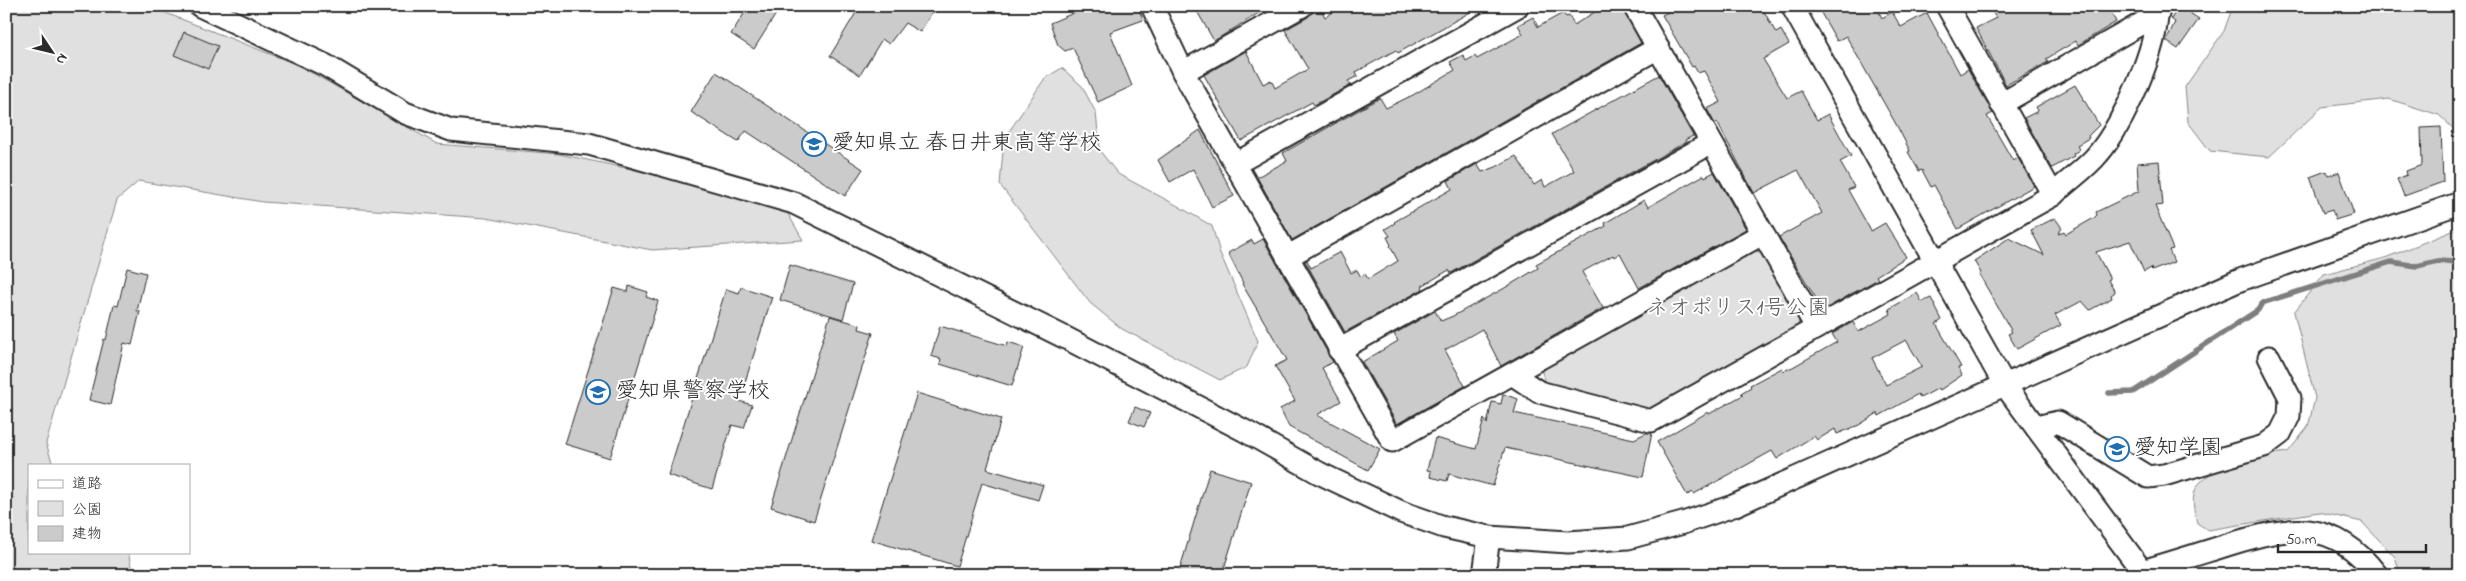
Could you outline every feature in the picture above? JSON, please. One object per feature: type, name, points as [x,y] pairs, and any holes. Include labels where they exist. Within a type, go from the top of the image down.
[{"type":"street","points":[[200,6],[326,65],[405,112],[451,130],[589,144],[794,203],[1066,338],[1344,485],[1401,512],[1444,526],[1489,537],[1568,542],[1628,538],[1683,523],[1733,506],[2240,280],[2460,203]]},
{"type":"street","points":[[1152,6],[1183,72],[1392,441],[1762,234]]},
{"type":"street","points":[[1183,72],[1302,6]]},
{"type":"street","points":[[1235,164],[1518,6]]},
{"type":"street","points":[[1634,6],[1816,327]]},
{"type":"street","points":[[1792,6],[2004,384],[2142,573],[2267,533],[2293,530],[2318,532],[2342,540],[2363,556],[2377,575]]},
{"type":"street","points":[[1950,8],[2001,104],[2053,195]]},
{"type":"street","points":[[2001,104],[2157,10]]},
{"type":"street","points":[[1512,374],[1539,392],[1651,422],[1816,327],[2053,195],[2099,154],[2133,97],[2150,50],[2157,10]]},
{"type":"street","points":[[1287,257],[1658,48]]},
{"type":"street","points":[[1339,350],[1711,143]]},
{"type":"street","points":[[2036,428],[2058,422],[2148,477],[2164,475],[2264,446],[2280,434],[2289,416],[2290,398],[2269,356]]},
{"type":"street","points":[[1484,575],[1489,537]]},
{"type":"green space","points":[[11,6],[148,6],[298,65],[437,144],[559,154],[640,171],[787,212],[803,240],[652,250],[486,218],[263,202],[139,181],[117,200],[46,443],[53,464],[28,464],[28,554],[128,554],[133,575],[6,575],[6,8]]},
{"type":"green space","points":[[2233,6],[2460,6],[2460,135],[2439,115],[2389,99],[2322,107],[2269,157],[2210,151],[2188,122],[2185,87],[2224,31]]},
{"type":"green space","points":[[1062,68],[1082,86],[1096,113],[1100,151],[1118,174],[1212,226],[1220,253],[1258,341],[1247,367],[1220,380],[1122,329],[1090,303],[1000,185],[1004,139],[1045,78]]},
{"type":"green space","points":[[2460,228],[2460,575],[2401,575],[2395,557],[2362,522],[2319,512],[2208,530],[2197,523],[2193,504],[2194,494],[2198,485],[2205,477],[2240,461],[2288,452],[2308,427],[2315,398],[2294,312],[2324,274],[2385,258]]},
{"type":"green space","name":"ネオポリス1号公園","points":[[1752,250],[1762,253],[1800,317],[1797,328],[1651,408],[1640,410],[1546,386],[1541,369]]},
{"type":"building","points":[[749,6],[781,6],[754,49],[731,34]]},
{"type":"building","points":[[860,6],[936,6],[920,32],[905,23],[889,44],[882,39],[860,75],[830,56]]},
{"type":"building","points":[[1090,6],[1138,6],[1143,20],[1110,32],[1132,86],[1098,102],[1073,48],[1065,51],[1058,45],[1050,23]]},
{"type":"building","points":[[1194,6],[1270,6],[1214,41]]},
{"type":"building","points":[[1314,6],[1319,6],[1325,17],[1343,6],[1481,6],[1398,53],[1396,50],[1356,72],[1358,76],[1348,81],[1351,85],[1314,105],[1312,102],[1241,141],[1204,75],[1246,51],[1263,84],[1271,80],[1275,88],[1308,69],[1285,30],[1308,17]]},
{"type":"building","points":[[1604,6],[1622,6],[1641,43],[1292,240],[1257,177],[1287,161],[1283,153],[1380,98],[1386,108],[1413,95],[1455,70],[1450,62],[1463,55],[1466,61],[1475,56],[1477,59],[1523,34],[1518,25],[1533,17],[1538,27],[1563,13],[1566,17],[1569,16],[1574,25]]},
{"type":"building","points":[[1665,6],[1761,6],[1776,33],[1781,30],[1789,44],[1763,59],[1787,98],[1801,91],[1817,120],[1828,114],[1851,156],[1840,162],[1854,187],[1848,190],[1871,231],[1885,223],[1906,257],[1876,276],[1878,279],[1823,310],[1779,237],[1822,213],[1798,170],[1754,193],[1717,122],[1715,124],[1707,109],[1721,102],[1704,71],[1698,73],[1694,66],[1692,67],[1662,15],[1668,12]]},
{"type":"building","points":[[1817,6],[1876,6],[1882,18],[1892,12],[1901,27],[1927,13],[1960,74],[1968,69],[1993,113],[1987,116],[2013,161],[2018,158],[2034,186],[1958,229],[1934,185],[1931,187],[1922,170],[1919,171],[1908,152],[1910,151],[1897,126],[1846,36],[1837,41]]},
{"type":"building","points":[[1989,6],[2108,6],[2116,22],[2078,45],[2076,41],[2046,59],[2048,62],[2006,85],[1976,28],[1996,18]]},
{"type":"building","points":[[2179,6],[2199,19],[2178,49],[2166,41],[2175,22],[2171,19]]},
{"type":"building","points":[[184,32],[218,46],[208,69],[174,55]]},
{"type":"building","points":[[716,72],[863,169],[845,196],[746,131],[738,142],[691,112]]},
{"type":"building","points":[[1659,75],[1693,136],[1685,140],[1686,142],[1451,273],[1449,270],[1422,286],[1423,289],[1345,332],[1305,261],[1307,260],[1311,268],[1340,252],[1351,273],[1357,270],[1361,277],[1365,274],[1368,279],[1398,261],[1387,237],[1390,236],[1385,229],[1452,189],[1448,181],[1477,164],[1482,172],[1516,156],[1534,185],[1542,180],[1545,187],[1574,171],[1552,134]]},
{"type":"building","points":[[2075,85],[2099,125],[2088,136],[2089,138],[2077,145],[2079,150],[2073,154],[2074,156],[2052,168],[2024,118],[2038,111],[2036,107]]},
{"type":"building","points":[[2441,127],[2443,182],[2404,196],[2397,179],[2407,175],[2406,171],[2422,165],[2421,128]]},
{"type":"building","points":[[1200,130],[1234,196],[1212,207],[1193,169],[1170,182],[1158,160]]},
{"type":"building","points":[[2159,161],[2163,205],[2155,206],[2173,249],[2169,250],[2174,262],[2152,271],[2151,268],[2144,272],[2130,241],[2096,252],[2115,292],[2111,295],[2112,298],[2090,310],[2082,301],[2055,315],[2061,325],[2017,349],[2008,334],[2012,332],[1979,274],[1981,273],[1974,261],[2009,238],[2044,255],[2031,230],[2055,218],[2062,228],[2058,234],[2064,231],[2066,234],[2094,218],[2097,215],[2096,212],[2139,191],[2137,163]]},
{"type":"building","points":[[2326,171],[2328,176],[2339,172],[2354,214],[2335,220],[2332,210],[2323,213],[2310,177]]},
{"type":"building","points":[[1714,172],[1746,229],[1639,288],[1620,253],[1582,272],[1603,308],[1501,366],[1482,329],[1445,350],[1465,386],[1397,424],[1362,362],[1398,341],[1394,334],[1435,311],[1441,321],[1453,316],[1538,268],[1536,264],[1606,226],[1605,223],[1644,200],[1648,207],[1704,175],[1705,177]]},
{"type":"building","points":[[1263,239],[1333,362],[1322,368],[1341,401],[1317,415],[1380,449],[1368,470],[1289,427],[1280,409],[1295,401],[1275,366],[1287,360],[1242,284],[1228,253],[1252,240],[1254,244]]},
{"type":"building","points":[[790,265],[853,284],[843,319],[780,300]]},
{"type":"building","points":[[127,268],[146,273],[137,311],[140,311],[132,345],[124,343],[110,405],[89,400],[104,339],[106,340],[114,305],[118,306]]},
{"type":"building","points":[[629,286],[648,292],[646,297],[658,301],[610,458],[565,444],[614,288],[628,292]]},
{"type":"building","points":[[741,287],[772,297],[739,401],[752,405],[744,428],[732,425],[712,489],[668,475],[726,289],[739,293]]},
{"type":"building","points":[[1917,293],[1922,302],[1931,298],[1942,320],[1936,324],[1961,367],[1958,368],[1962,375],[1940,390],[1939,388],[1920,398],[1918,394],[1879,416],[1878,413],[1859,425],[1837,434],[1835,429],[1817,440],[1814,436],[1777,459],[1772,451],[1694,494],[1693,492],[1687,495],[1657,442],[1708,412],[1709,414],[1743,395],[1741,393],[1751,387],[1750,385],[1782,368],[1783,371],[1791,368],[1837,342],[1832,334],[1853,322],[1858,332],[1891,314],[1889,309]],"holes":[[[1906,340],[1922,367],[1886,385],[1872,358]]]},
{"type":"building","points":[[830,316],[860,325],[859,329],[873,333],[814,521],[771,507]]},
{"type":"building","points":[[940,326],[1007,346],[1008,342],[1024,347],[1012,386],[940,364],[941,359],[931,356]]},
{"type":"building","points":[[917,393],[1001,419],[987,469],[1043,485],[1038,500],[982,483],[957,566],[871,540]]},
{"type":"building","points":[[1503,394],[1518,399],[1514,413],[1634,439],[1646,433],[1652,433],[1643,477],[1505,448],[1493,486],[1449,474],[1447,481],[1430,477],[1431,471],[1427,470],[1435,438],[1476,449],[1484,419],[1487,424],[1492,402],[1501,404]]},
{"type":"building","points":[[1135,407],[1150,413],[1144,427],[1129,421]]},
{"type":"building","points":[[1210,469],[1251,482],[1222,575],[1178,575]]},
{"type":"waterway","points":[[2109,393],[2133,392],[2258,310],[2262,303],[2391,262],[2417,266],[2438,261],[2454,262],[2460,265]]},
{"type":"place","name":"愛知県立 春日井東高等学校","points":[[814,144]]},
{"type":"place","name":"愛知県警察学校","points":[[598,392]]},
{"type":"place","name":"愛知学園","points":[[2117,449]]}]
